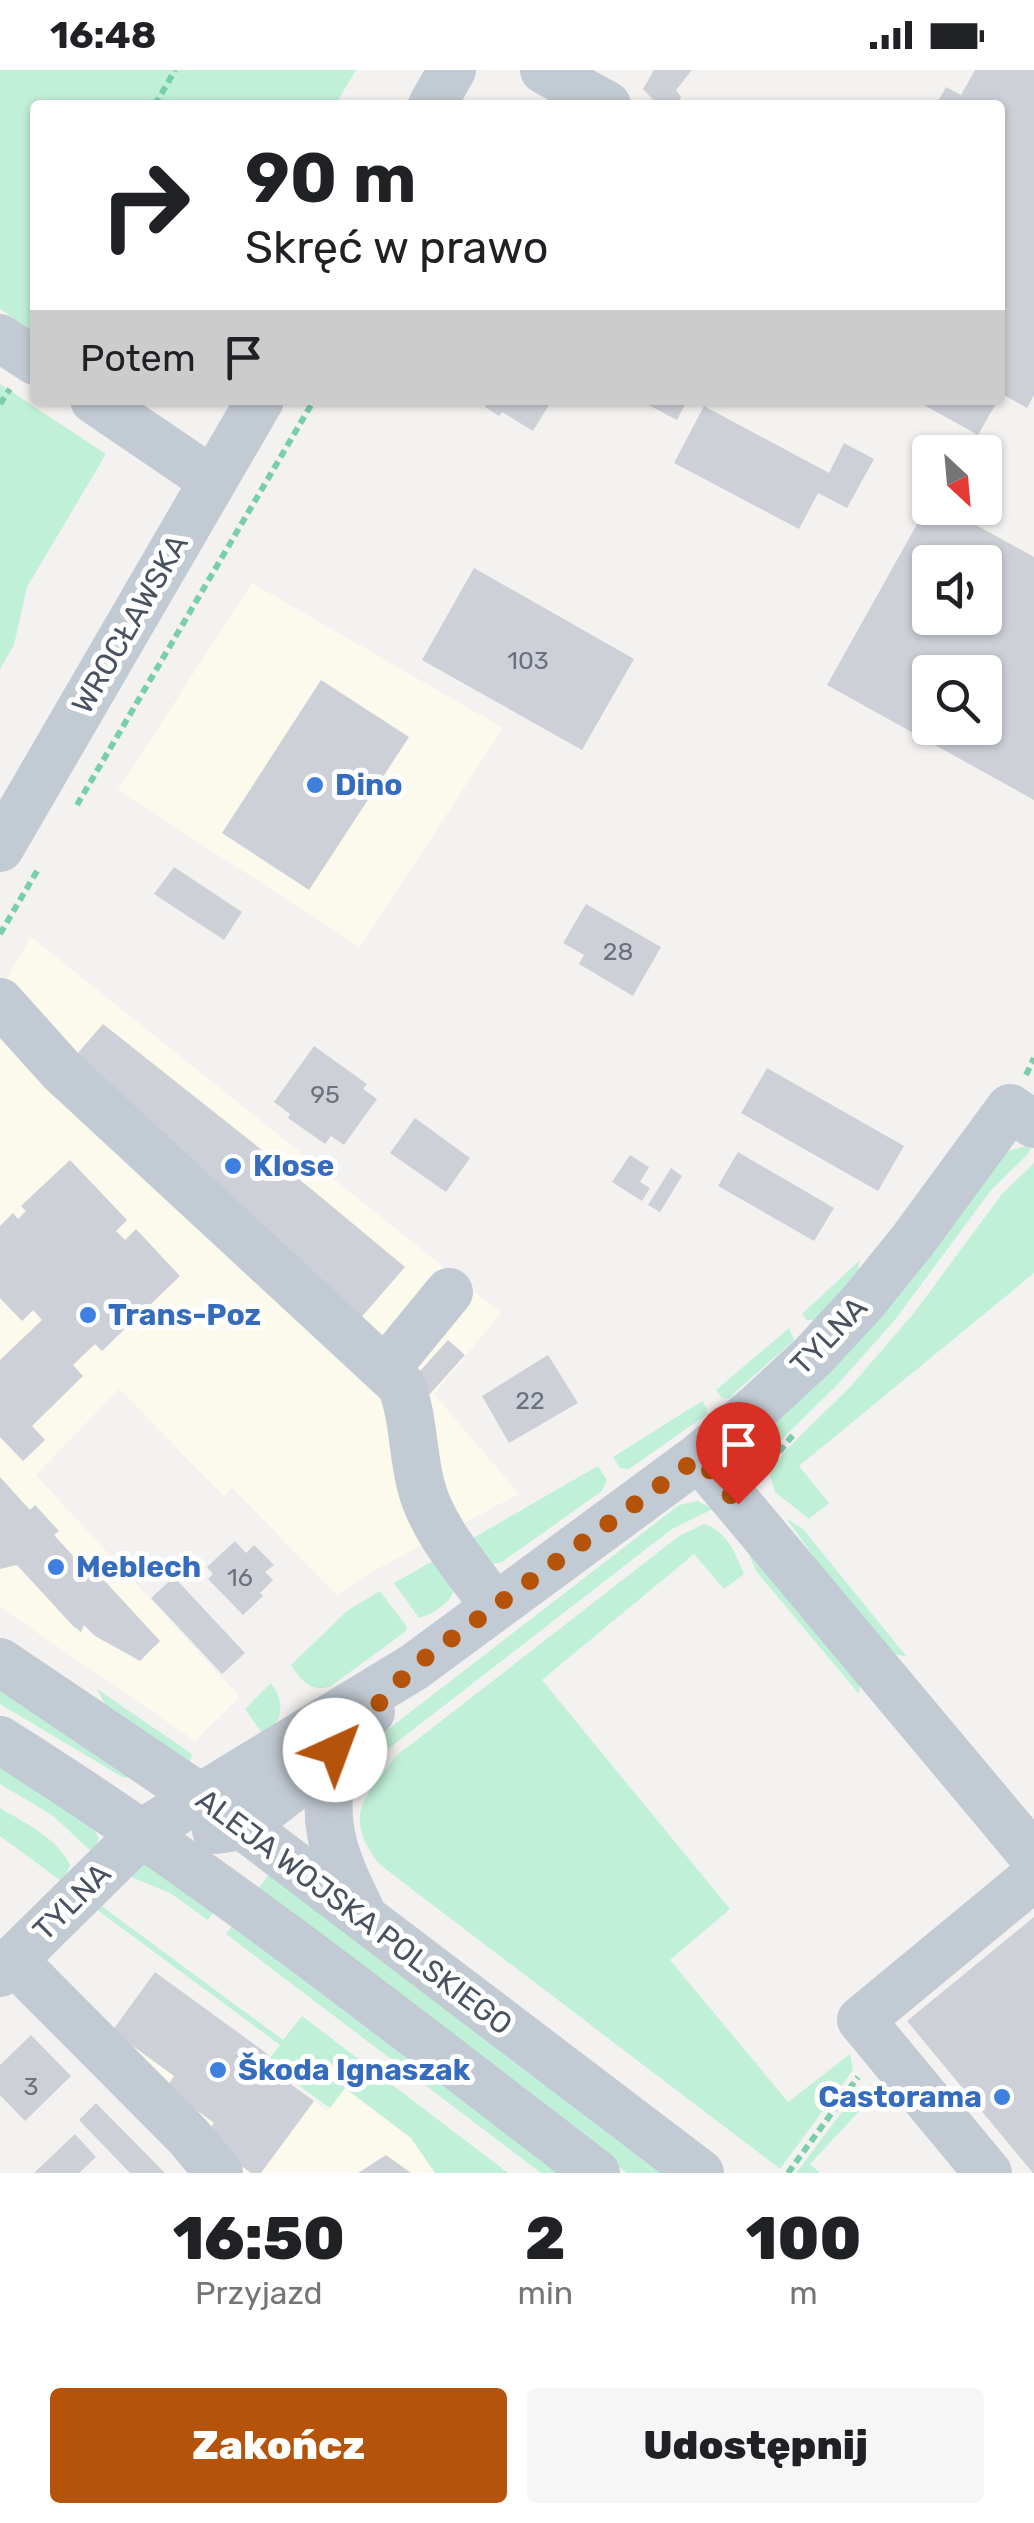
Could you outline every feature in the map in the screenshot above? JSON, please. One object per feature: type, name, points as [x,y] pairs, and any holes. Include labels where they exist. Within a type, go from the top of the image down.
[{"type":"street","points":[[435,100],[452,70]]},
{"type":"street","points":[[544,70],[598,100]]},
{"type":"street","points":[[0,338],[30,358]]},
{"type":"street","points":[[101,405],[213,481]]},
{"type":"street","name":"WROCŁAWSKA","points":[[22,853],[213,481],[257,405]]},
{"type":"street","points":[[0,1002],[62,1071],[401,1385],[410,1408],[412,1442],[422,1489],[433,1516],[495,1607]]},
{"type":"street","name":"TYLNA","points":[[6,1967],[143,1832],[414,1666],[699,1457],[814,1355],[1022,1116]]},
{"type":"street","points":[[386,1370],[449,1292]]},
{"type":"street","points":[[699,1457],[1034,1856]]},
{"type":"street","name":"ALEJA WOJSKA POLSKIEGO","points":[[0,1662],[243,1826],[700,2173]]},
{"type":"street","name":"TYLNA","points":[[243,1826],[335,1750],[414,1666]]},
{"type":"street","name":"ALEJA WOJSKA POLSKIEGO","points":[[0,1740],[143,1832],[596,2173]]},
{"type":"street","points":[[335,1750],[328,1794],[330,1836],[340,1868],[364,1916]]},
{"type":"street","points":[[143,1832],[209,1832],[243,1826]]},
{"type":"street","points":[[988,2173],[875,2038],[1034,1877]]},
{"type":"street","points":[[6,1967],[188,2136],[219,2173]]},
{"type":"path","points":[[157,100],[176,70]]},
{"type":"path","points":[[76,807],[311,405]]},
{"type":"path","points":[[0,934],[22,853]]},
{"type":"path","points":[[788,2173],[858,2077],[875,2038]]},
{"type":"shaded area","points":[[252,583],[503,728],[360,947],[118,790]]},
{"type":"shaded area","points":[[31,937],[501,1313],[434,1394],[519,1494],[375,1570],[337,1595],[232,1488],[224,1496],[119,1389],[36,1475],[240,1697],[195,1741],[0,1607],[0,991]]},
{"type":"shaded area","points":[[155,1972],[269,2055],[263,2064],[327,2111],[344,2088],[411,2138],[435,2173],[197,2173],[91,2058]]},
{"type":"green space","points":[[0,70],[356,70],[338,100],[30,100],[30,329],[0,309]]},
{"type":"green space","points":[[0,384],[106,454],[27,587],[14,645],[0,669]]},
{"type":"green space","points":[[1031,1148],[1029,1153],[992,1189],[894,1321],[751,1476],[751,1447],[800,1399],[1001,1153]]},
{"type":"green space","points":[[1034,1163],[1034,1273],[799,1466],[829,1503],[809,1519],[775,1492],[769,1472],[914,1313],[1002,1194]]},
{"type":"green space","points":[[860,1260],[857,1274],[815,1320],[807,1320],[802,1314]]},
{"type":"green space","points":[[789,1328],[794,1340],[729,1398],[722,1398],[716,1390]]},
{"type":"green space","points":[[702,1401],[706,1415],[629,1469],[620,1468],[613,1457]]},
{"type":"green space","points":[[598,1466],[607,1480],[602,1491],[502,1562],[493,1564],[466,1542]]},
{"type":"green space","points":[[698,1501],[713,1509],[672,1529],[388,1749],[349,1800],[350,1769],[378,1737],[679,1505]]},
{"type":"green space","points":[[786,1518],[803,1529],[907,1657],[891,1653],[875,1641]]},
{"type":"green space","points":[[704,1524],[724,1537],[744,1574],[724,1589],[694,1554],[542,1680],[730,1909],[670,1960],[788,2102],[850,2054],[853,2070],[780,2169],[379,1864],[368,1847],[360,1819],[367,1796],[396,1756],[679,1536]]},
{"type":"green space","points":[[746,1547],[860,1684],[859,1694],[756,1571]]},
{"type":"green space","points":[[440,1557],[452,1580],[453,1593],[441,1607],[419,1618],[394,1583]]},
{"type":"green space","points":[[380,1591],[407,1627],[405,1632],[331,1686],[317,1688],[307,1684],[291,1665],[348,1610]]},
{"type":"green space","points":[[271,1683],[279,1698],[280,1711],[264,1736],[245,1709]]},
{"type":"green space","points":[[0,1687],[130,1777],[124,1778],[0,1704]]},
{"type":"green space","points":[[97,1689],[192,1754],[190,1762],[105,1704]]},
{"type":"green space","points":[[0,1765],[89,1821],[99,1838],[94,1854],[52,1815],[0,1784]]},
{"type":"green space","points":[[0,1808],[40,1832],[65,1856],[70,1865],[66,1875],[70,1879],[65,1884],[0,1836]]},
{"type":"green space","points":[[141,1861],[216,1908],[208,1920],[170,1893],[119,1872]]},
{"type":"green space","points":[[271,1871],[668,2173],[627,2173],[257,1891]]},
{"type":"green space","points":[[96,1902],[283,2040],[302,2016],[508,2173],[435,2173],[411,2138],[345,2088],[330,2108],[267,2062],[280,2045],[92,1906]]},
{"type":"green space","points":[[235,1923],[563,2173],[541,2173],[226,1934]]},
{"type":"green space","points":[[850,2101],[864,2106],[810,2164],[820,2173],[796,2173]]},
{"type":"building","points":[[654,70],[692,70],[676,90],[680,100],[653,100],[643,89]]},
{"type":"building","points":[[975,70],[1034,70],[1034,395],[1027,408],[1005,396],[1005,100],[939,100],[946,87],[961,95]]},
{"type":"building","points":[[549,405],[533,431],[502,412],[499,416],[485,407]]},
{"type":"building","points":[[648,405],[684,405],[677,420]]},
{"type":"building","points":[[924,405],[995,405],[978,435]]},
{"type":"building","points":[[704,406],[829,473],[844,443],[874,459],[847,508],[818,493],[799,529],[674,463]]},
{"type":"building","points":[[917,525],[976,525],[1034,557],[1034,800],[935,745],[1002,745],[1002,655],[912,655],[912,732],[827,685]]},
{"type":"building","points":[[474,568],[634,659],[582,750],[422,660]]},
{"type":"building","name":"Dino","points":[[321,680],[409,737],[309,890],[222,833]]},
{"type":"building","points":[[174,867],[242,912],[224,940],[154,894]]},
{"type":"building","points":[[586,904],[661,947],[633,996],[579,964],[584,955],[563,943]]},
{"type":"building","name":"Klose","points":[[103,1024],[405,1267],[359,1320],[70,1062]]},
{"type":"building","points":[[314,1046],[367,1084],[363,1089],[377,1099],[344,1145],[331,1136],[325,1144],[288,1118],[290,1114],[274,1102]]},
{"type":"building","points":[[767,1068],[904,1146],[878,1191],[741,1113]]},
{"type":"building","points":[[415,1118],[470,1158],[446,1192],[390,1153]]},
{"type":"building","points":[[738,1152],[834,1208],[814,1241],[718,1186]]},
{"type":"building","points":[[630,1155],[649,1167],[640,1182],[650,1188],[642,1201],[612,1182]]},
{"type":"building","name":"Trans-Poz","points":[[70,1160],[127,1220],[116,1231],[125,1240],[136,1229],[180,1276],[102,1351],[95,1344],[73,1365],[83,1376],[32,1426],[45,1440],[23,1461],[0,1437],[0,1360],[42,1320],[33,1310],[22,1321],[0,1298],[0,1226],[13,1213],[18,1219],[26,1211],[21,1206]]},
{"type":"building","points":[[671,1168],[682,1176],[660,1212],[648,1205]]},
{"type":"building","points":[[448,1340],[465,1355],[429,1395],[414,1366],[420,1371]]},
{"type":"building","points":[[548,1355],[578,1403],[509,1443],[482,1396]]},
{"type":"building","name":"Meblech","points":[[0,1477],[30,1510],[35,1505],[59,1531],[54,1535],[75,1558],[80,1554],[160,1641],[140,1661],[95,1636],[84,1625],[81,1632],[73,1626],[17,1565],[0,1569]]},
{"type":"building","points":[[235,1541],[246,1553],[254,1545],[274,1565],[265,1572],[273,1580],[243,1615],[208,1579],[213,1574],[207,1567]]},
{"type":"building","points":[[174,1577],[245,1653],[222,1674],[151,1598]]},
{"type":"building","name":"Castorama","points":[[1034,1917],[1034,2173],[1033,2173],[907,2021]]},
{"type":"building","name":"Škoda Ignaszak","points":[[155,1972],[269,2055],[263,2064],[314,2101],[261,2173],[251,2173],[203,2138],[214,2123],[166,2088],[174,2076],[112,2031]]},
{"type":"building","points":[[31,2035],[71,2076],[25,2121],[0,2095],[0,2065]]},
{"type":"building","points":[[96,2103],[165,2173],[130,2173],[79,2120]]},
{"type":"building","points":[[75,2134],[96,2157],[79,2173],[34,2173]]},
{"type":"building","points":[[386,2155],[411,2173],[358,2173]]},
{"type":"place","name":"Dino","points":[[315,785]]},
{"type":"place","name":"Klose","points":[[233,1166]]},
{"type":"place","name":"Trans-Poz","points":[[88,1315]]},
{"type":"place","name":"Meblech","points":[[56,1567]]},
{"type":"place","name":"Škoda Ignaszak","points":[[218,2070]]},
{"type":"place","name":"Castorama","points":[[1002,2097]]},
{"type":"route","points":[[335,1750],[414,1666],[699,1457],[738,1504]]}]
